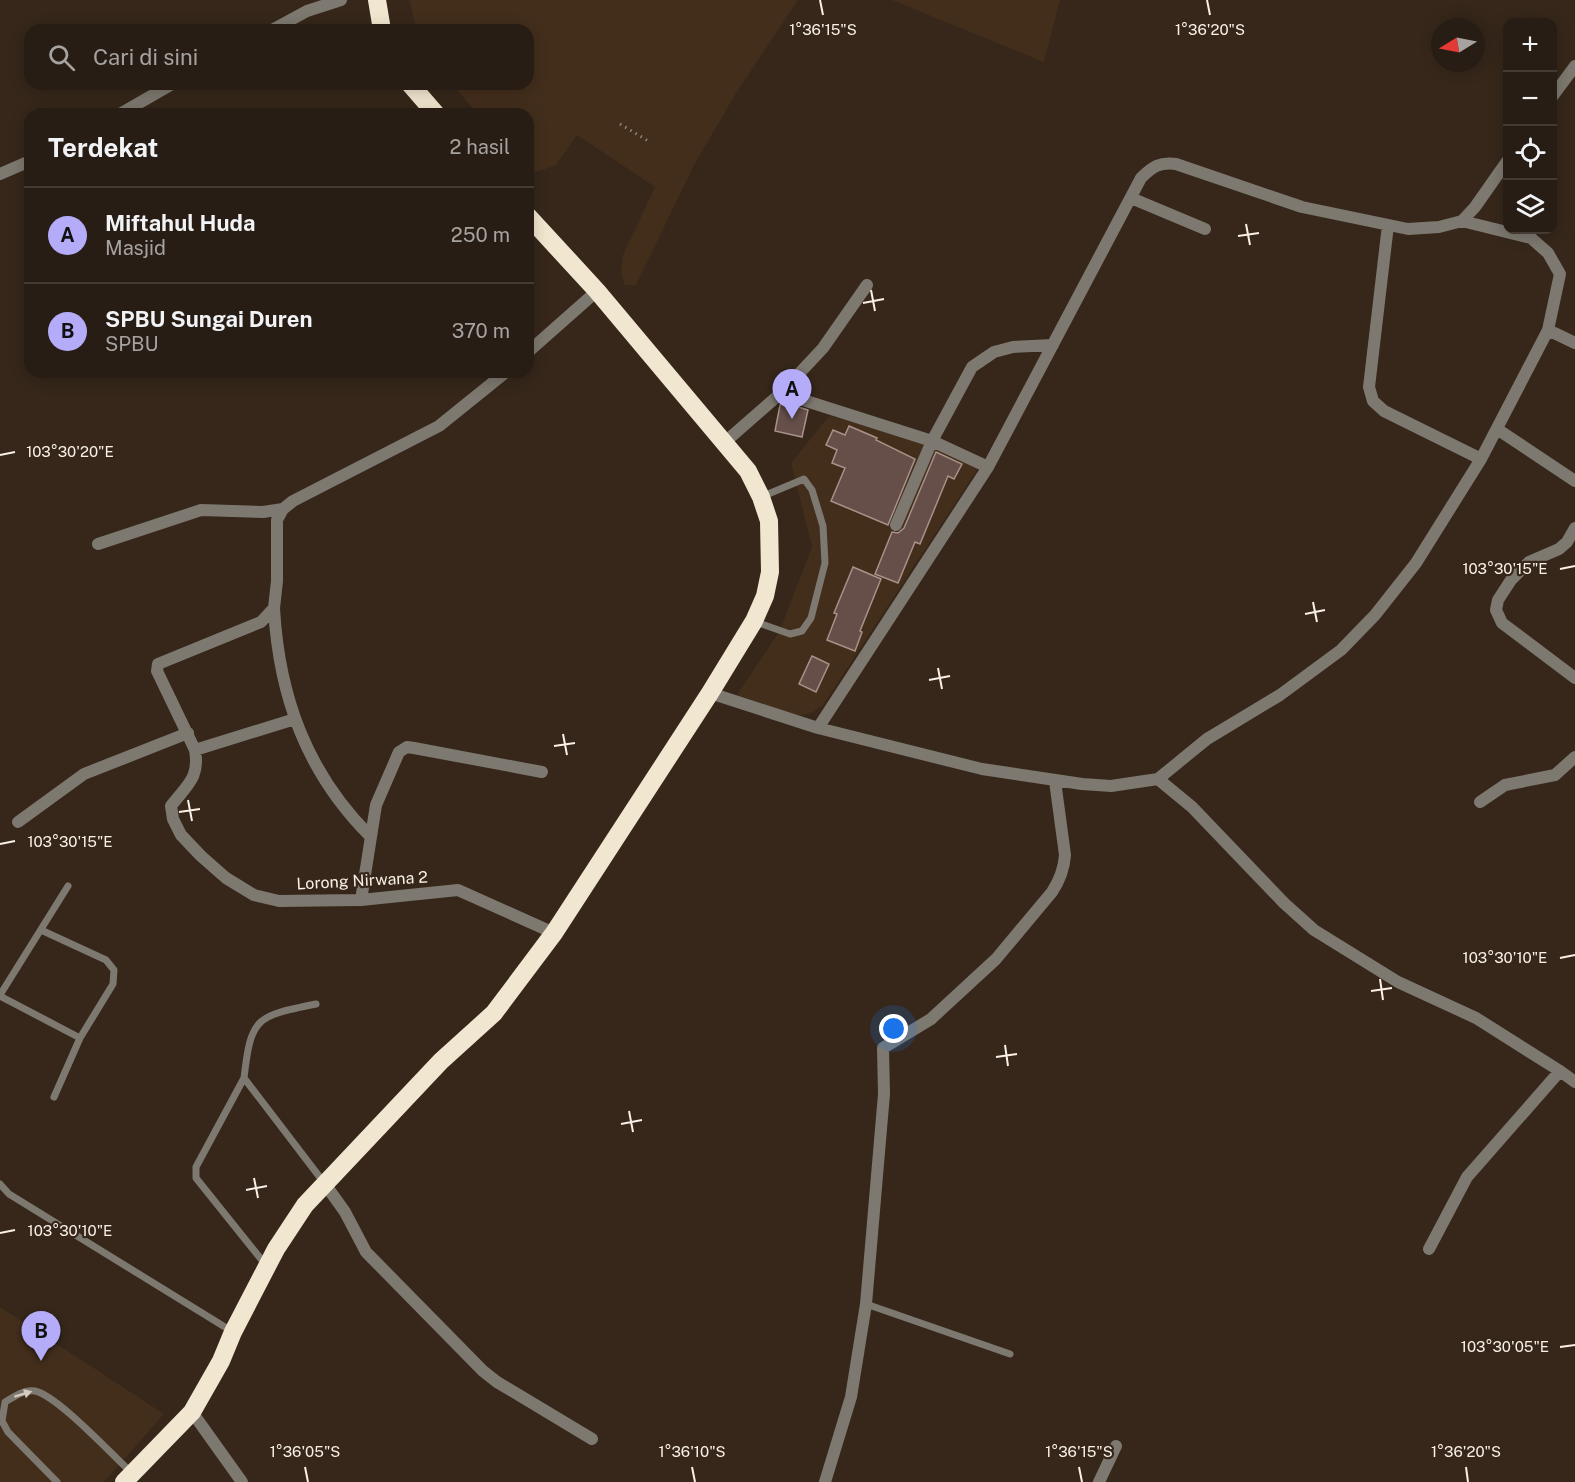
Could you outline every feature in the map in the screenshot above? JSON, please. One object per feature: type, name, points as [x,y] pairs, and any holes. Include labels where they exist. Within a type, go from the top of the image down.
[{"type":"highway","points":[[376,0],[381,24]]},
{"type":"highway","points":[[415,90],[430,108]]},
{"type":"highway","points":[[128,1478],[192,1412],[221,1360],[267,1266],[305,1205],[441,1061],[494,1013],[554,933],[710,693],[754,621],[765,596],[771,572],[769,521],[761,497],[748,471],[597,291],[534,223]]},
{"type":"street","points":[[283,24],[308,11],[341,0]]},
{"type":"street","points":[[1557,91],[1575,66]]},
{"type":"street","points":[[130,108],[162,90]]},
{"type":"street","points":[[710,693],[818,728],[982,769],[1055,781],[1112,786],[1158,779],[1207,739],[1281,694],[1341,650],[1375,615],[1416,563],[1481,459],[1548,330],[1560,274],[1548,253],[1531,238],[1462,221],[1439,227],[1408,229],[1302,207],[1176,164],[1163,162],[1152,168],[1141,178],[988,467],[818,728]]},
{"type":"street","points":[[0,174],[24,164]]},
{"type":"street","points":[[1462,221],[1475,207],[1503,167]]},
{"type":"street","points":[[1131,198],[1205,229]]},
{"type":"street","points":[[1388,225],[1369,387],[1373,400],[1384,411],[1481,459]]},
{"type":"street","points":[[725,442],[781,393],[823,348],[867,285]]},
{"type":"street","points":[[534,347],[597,291]]},
{"type":"street","points":[[1548,330],[1575,343]]},
{"type":"street","points":[[897,525],[932,441],[972,367],[994,352],[1013,347],[1053,345]]},
{"type":"street","points":[[98,544],[201,510],[263,512],[282,509],[293,501],[439,426],[499,378]]},
{"type":"street","points":[[781,393],[932,441],[988,467]]},
{"type":"street","points":[[1497,429],[1575,481]]},
{"type":"street","points":[[282,509],[277,520],[277,581],[274,608],[276,644],[285,688],[299,732],[321,775],[348,813],[370,836]]},
{"type":"street","points":[[1575,528],[1567,542],[1559,549],[1529,562],[1511,580],[1498,600],[1496,610],[1502,624],[1575,678]]},
{"type":"street","points":[[274,608],[261,622],[158,664],[157,671],[195,750],[295,719]]},
{"type":"street","points":[[18,822],[84,774],[188,733]]},
{"type":"street","points":[[361,900],[376,805],[399,752],[407,747],[542,772]]},
{"type":"street","name":"Lorong Nirwana 2","points":[[195,750],[198,764],[195,775],[171,806],[173,819],[187,842],[226,878],[254,895],[279,901],[361,900],[458,890],[554,933]]},
{"type":"street","points":[[1480,802],[1505,785],[1555,775],[1575,757]]},
{"type":"street","points":[[1158,779],[1192,807],[1284,903],[1314,930],[1398,982],[1476,1018],[1575,1082]]},
{"type":"street","points":[[825,1482],[851,1397],[866,1304],[884,1094],[884,1048],[931,1020],[996,959],[1056,886],[1065,865],[1065,855],[1055,781]]},
{"type":"street","points":[[1430,1249],[1467,1177],[1560,1071]]},
{"type":"street","points":[[325,1184],[345,1212],[366,1252],[483,1371],[497,1382],[592,1438]]},
{"type":"street","points":[[192,1412],[242,1482]]},
{"type":"street","points":[[1099,1482],[1116,1446]]},
{"type":"lane","points":[[754,621],[790,634],[802,631],[811,618],[825,563],[823,526],[812,490],[804,479],[761,497]]},
{"type":"lane","points":[[68,886],[0,996],[80,1038]]},
{"type":"lane","points":[[41,930],[106,960],[114,970],[113,984],[80,1038],[54,1097]]},
{"type":"lane","points":[[267,1266],[196,1179],[196,1167],[244,1078],[247,1051],[253,1031],[266,1017],[316,1004]]},
{"type":"lane","points":[[244,1078],[325,1184]]},
{"type":"lane","points":[[0,1184],[9,1194],[233,1332]]},
{"type":"lane","points":[[866,1304],[1010,1354]]},
{"type":"lane","points":[[57,1482],[8,1432],[2,1421],[5,1402],[20,1393],[35,1391],[60,1405],[128,1478]]},
{"type":"path","points":[[620,124],[650,142]]},
{"type":"shaded area","points":[[409,0],[798,0],[735,95],[694,165],[636,285],[625,285],[621,272],[623,255],[655,187],[577,135],[556,165],[534,172],[534,108],[473,108],[457,90],[534,90],[534,24],[415,24]]},
{"type":"shaded area","points":[[892,0],[1060,0],[1044,62]]},
{"type":"shaded area","points":[[829,416],[935,444],[979,467],[823,705],[812,713],[796,716],[737,695],[780,630],[812,547],[791,463]]},
{"type":"shaded area","points":[[0,1307],[164,1414],[104,1482],[0,1482]]},
{"type":"building","points":[[783,402],[808,410],[802,437],[775,431],[780,405]]},
{"type":"building","points":[[849,426],[915,459],[888,525],[831,501],[845,468],[832,463],[837,450],[826,445],[833,430],[845,435]]},
{"type":"building","points":[[936,452],[962,464],[954,479],[948,476],[920,544],[915,542],[898,583],[875,574],[892,532],[898,533],[904,528]]},
{"type":"building","points":[[853,567],[881,579],[860,631],[862,632],[855,651],[827,640],[837,614],[834,613]]},
{"type":"building","points":[[812,656],[829,664],[816,692],[799,684]]},
{"type":"place","name":"Miftahul Huda","points":[[792,419]]},
{"type":"place","name":"SPBU Sungai Duren","points":[[41,1361]]}]
